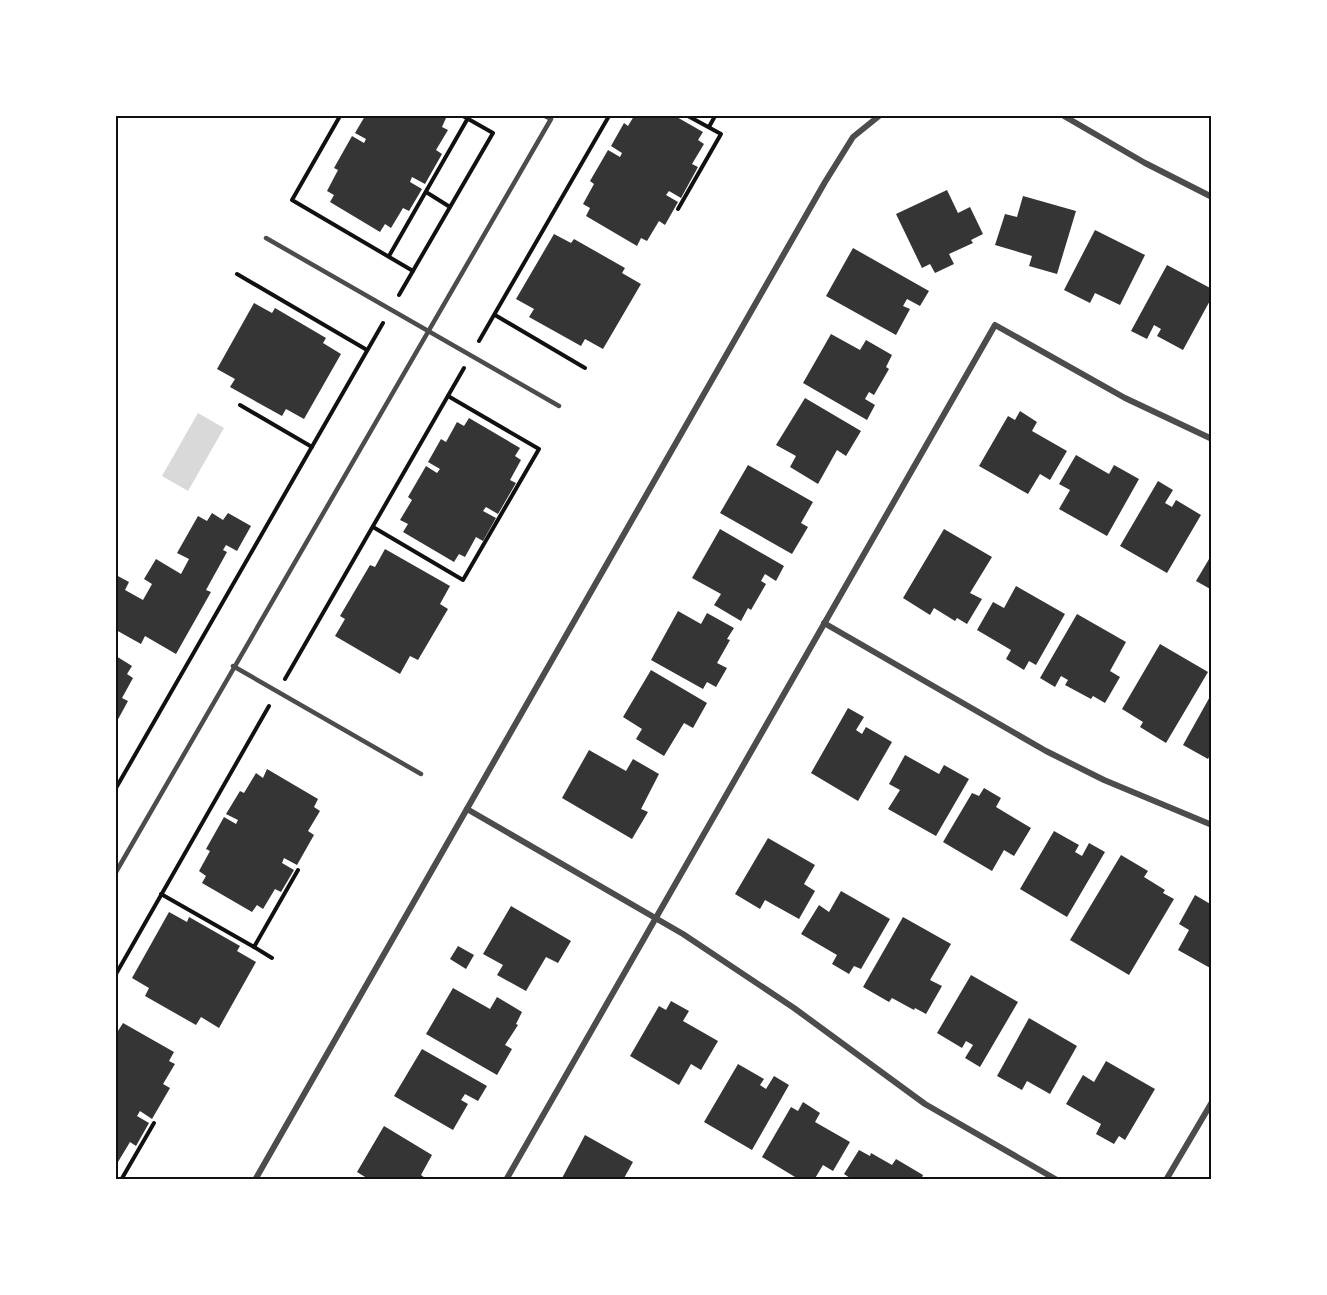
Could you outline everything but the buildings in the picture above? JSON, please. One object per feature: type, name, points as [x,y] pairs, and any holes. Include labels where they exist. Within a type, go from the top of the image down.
[{"type":"street","points":[[255,1179],[825,182],[854,137],[879,116]]},
{"type":"street","points":[[1064,116],[1145,163],[1212,197]]},
{"type":"street","points":[[506,1179],[995,325],[1125,398],[1212,439]]},
{"type":"street","points":[[824,623],[1046,751],[1104,780],[1212,825]]},
{"type":"street","points":[[467,808],[656,917],[784,1001],[925,1104],[1057,1179]]},
{"type":"street","points":[[1166,1179],[1212,1102]]},
{"type":"lane","points":[[116,872],[550,119],[545,116]]},
{"type":"lane","points":[[266,238],[559,406]]},
{"type":"lane","points":[[233,666],[421,774]]},
{"type":"path","points":[[340,116],[292,200],[413,271]]},
{"type":"path","points":[[116,974],[609,116]]},
{"type":"path","points":[[678,209],[721,134],[688,116]]},
{"type":"path","points":[[709,127],[715,116]]},
{"type":"path","points":[[116,788],[493,133],[466,117],[389,256]]},
{"type":"path","points":[[426,192],[450,207]]},
{"type":"path","points":[[237,274],[367,350]]},
{"type":"path","points":[[495,315],[585,368]]},
{"type":"path","points":[[372,527],[463,580],[539,449],[448,396]]},
{"type":"path","points":[[240,405],[312,447]]},
{"type":"path","points":[[254,947],[298,870]]},
{"type":"path","points":[[161,894],[272,958]]},
{"type":"path","points":[[121,1179],[154,1124]]},
{"type":"shaded area","points":[[198,413],[224,428],[188,491],[162,476]]}]
